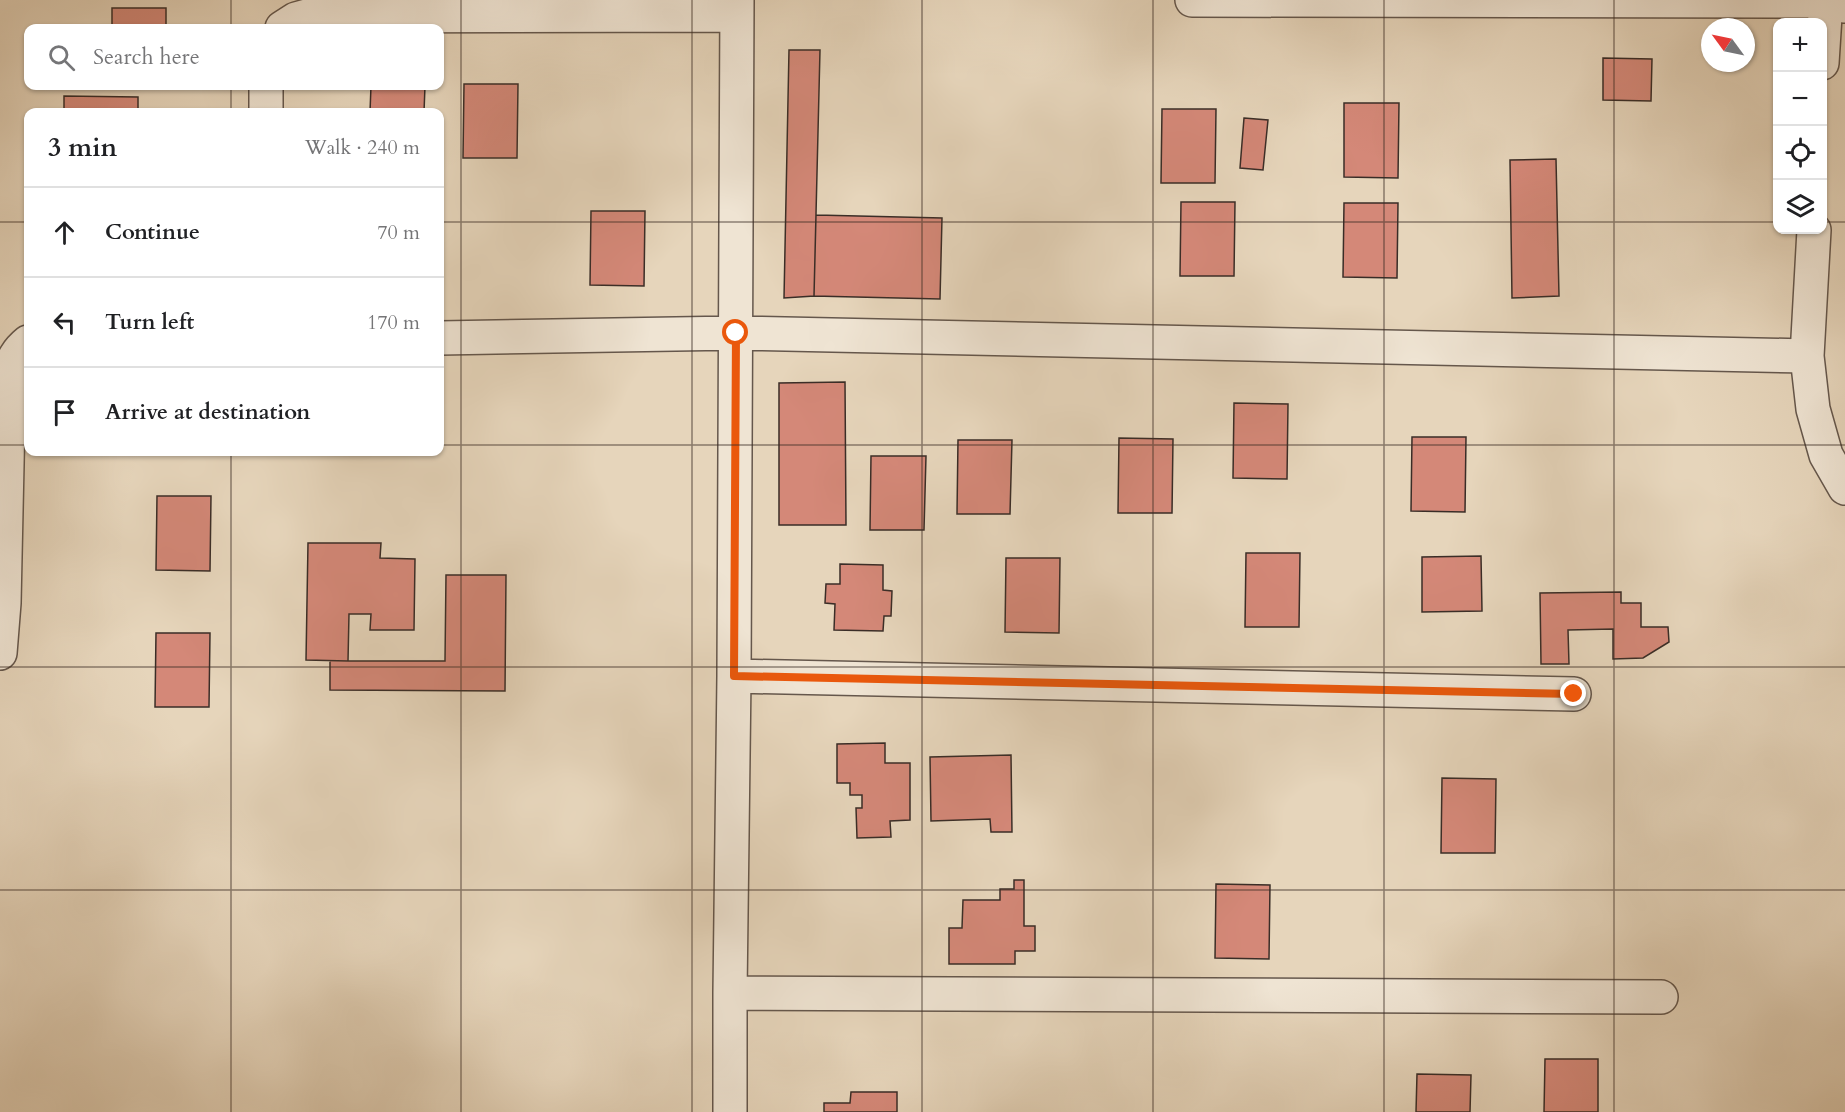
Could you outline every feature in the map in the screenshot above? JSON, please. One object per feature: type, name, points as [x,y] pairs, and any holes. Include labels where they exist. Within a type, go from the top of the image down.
[{"type":"street","points":[[1192,0],[1832,2],[1827,32]]},
{"type":"street","points":[[288,24],[307,16],[737,7],[730,1112]]},
{"type":"street","points":[[266,90],[266,108]]},
{"type":"street","points":[[1814,234],[1807,356],[1813,409],[1826,455],[1845,488]]},
{"type":"street","points":[[444,338],[736,333],[1807,356]]},
{"type":"street","points":[[0,653],[4,603],[9,372],[12,360],[24,345]]},
{"type":"street","points":[[734,676],[1574,694]]},
{"type":"street","points":[[730,993],[1660,997]]},
{"type":"building","points":[[112,8],[166,8],[166,24],[112,24]]},
{"type":"building","points":[[789,50],[820,50],[814,296],[784,298]]},
{"type":"building","points":[[1603,58],[1652,59],[1651,101],[1603,100]]},
{"type":"building","points":[[464,84],[518,84],[517,158],[463,158]]},
{"type":"building","points":[[371,90],[425,90],[424,108],[370,108]]},
{"type":"building","points":[[64,96],[138,97],[138,108],[64,108]]},
{"type":"building","points":[[1344,103],[1399,103],[1398,178],[1344,177]]},
{"type":"building","points":[[1162,109],[1216,109],[1215,183],[1161,183]]},
{"type":"building","points":[[1244,118],[1268,120],[1263,170],[1240,168]]},
{"type":"building","points":[[1556,159],[1559,296],[1512,298],[1510,160]]},
{"type":"building","points":[[1181,202],[1235,202],[1234,276],[1180,276]]},
{"type":"building","points":[[1344,203],[1398,203],[1397,278],[1343,277]]},
{"type":"building","points":[[591,211],[645,211],[644,286],[590,285]]},
{"type":"building","points":[[816,215],[942,218],[940,299],[814,296]]},
{"type":"building","points":[[845,382],[846,525],[779,525],[779,383]]},
{"type":"building","points":[[1234,403],[1288,404],[1287,479],[1233,478]]},
{"type":"building","points":[[1412,437],[1466,437],[1465,512],[1411,511]]},
{"type":"building","points":[[1119,438],[1173,439],[1172,513],[1118,513]]},
{"type":"building","points":[[958,440],[1012,440],[1010,514],[957,514]]},
{"type":"building","points":[[871,456],[926,456],[924,530],[870,530]]},
{"type":"building","points":[[157,496],[211,496],[210,571],[156,570]]},
{"type":"building","points":[[308,543],[381,543],[380,558],[415,559],[414,630],[370,630],[371,614],[349,614],[348,661],[306,660]]},
{"type":"building","points":[[1246,553],[1300,553],[1299,627],[1245,627]]},
{"type":"building","points":[[1481,556],[1482,611],[1422,612],[1422,557]]},
{"type":"building","points":[[1006,558],[1060,558],[1059,633],[1005,632]]},
{"type":"building","points":[[840,564],[883,565],[883,590],[892,591],[891,616],[884,616],[883,631],[834,630],[835,604],[825,603],[826,584],[840,584]]},
{"type":"building","points":[[446,575],[506,575],[505,691],[330,690],[330,661],[445,661]]},
{"type":"building","points":[[1621,592],[1621,603],[1641,603],[1641,627],[1668,627],[1669,642],[1643,658],[1613,659],[1613,629],[1568,630],[1569,664],[1541,664],[1540,593]]},
{"type":"building","points":[[156,633],[210,633],[209,707],[155,707]]},
{"type":"building","points":[[885,743],[885,763],[910,763],[910,820],[890,821],[891,837],[857,838],[856,808],[862,808],[862,795],[850,795],[850,783],[837,783],[837,744]]},
{"type":"building","points":[[1011,755],[1012,832],[991,832],[990,819],[931,821],[930,757]]},
{"type":"building","points":[[1442,778],[1496,779],[1495,853],[1441,853]]},
{"type":"building","points":[[1014,880],[1024,880],[1024,926],[1035,926],[1035,951],[1015,951],[1015,964],[949,964],[949,928],[962,928],[963,900],[1000,900],[1000,889],[1014,889]]},
{"type":"building","points":[[1216,884],[1270,885],[1269,959],[1215,958]]},
{"type":"building","points":[[1545,1059],[1598,1059],[1598,1112],[1544,1112]]},
{"type":"building","points":[[1417,1074],[1471,1075],[1470,1112],[1416,1112]]},
{"type":"building","points":[[851,1092],[897,1092],[897,1112],[824,1112],[824,1103],[850,1103]]},
{"type":"route","points":[[736,333],[734,676],[1574,694]]}]
